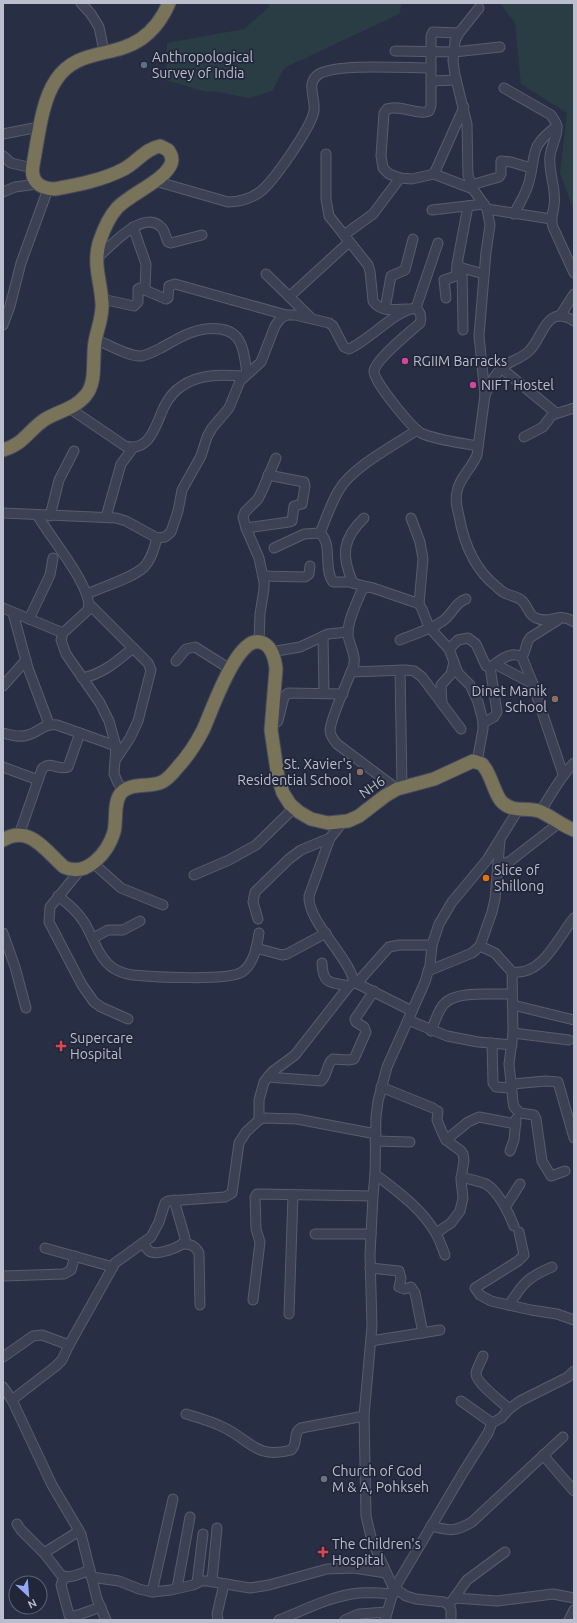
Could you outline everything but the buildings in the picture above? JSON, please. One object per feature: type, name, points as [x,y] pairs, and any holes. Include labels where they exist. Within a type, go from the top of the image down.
[{"type":"highway","points":[[3,450],[21,441],[44,420],[69,408],[85,397],[90,388],[93,374],[95,339],[102,313],[102,299],[96,259],[105,225],[114,212],[125,201],[156,181],[171,164],[172,158],[168,150],[160,146],[147,150],[132,163],[116,173],[64,187],[42,187],[33,177],[32,168],[39,127],[50,92],[60,74],[77,61],[104,51],[130,44],[144,37],[154,28],[169,3]]},
{"type":"highway","points":[[3,840],[15,834],[32,838],[64,867],[70,870],[87,866],[101,855],[112,839],[116,822],[118,798],[124,791],[131,788],[162,782],[179,766],[198,740],[230,669],[239,653],[251,643],[260,642],[264,643],[271,652]]},
{"type":"highway","name":"NH6","points":[[271,652],[275,662],[276,677],[271,726],[280,785],[286,799],[294,808],[306,816],[321,822],[334,824],[342,822],[359,816],[385,796],[400,788],[434,779],[467,762],[473,760],[477,762]]},
{"type":"highway","points":[[477,762],[485,768],[489,774],[500,800],[511,808],[540,812],[574,830]]},
{"type":"street","points":[[86,4],[99,27],[104,51]]},
{"type":"street","points":[[480,8],[459,33],[455,42],[453,65],[467,124],[467,170],[472,187],[486,207],[490,224],[479,336],[485,395],[478,446],[474,463],[460,482],[456,497],[461,524],[471,555],[481,571],[502,591],[520,598],[532,616],[541,620],[564,617],[574,622]]},
{"type":"street","points":[[459,33],[433,32],[431,36],[431,106],[429,110],[422,112],[399,107],[391,107],[384,113],[381,156],[383,168],[389,174],[400,178],[412,178],[434,174],[472,187],[499,177],[501,174],[501,161],[511,162],[531,168]]},
{"type":"street","points":[[395,51],[454,52],[500,47]]},
{"type":"street","points":[[156,181],[228,202],[239,202],[250,198],[267,185],[307,128],[314,111],[311,88],[315,77],[321,73],[338,68],[431,68]]},
{"type":"street","points":[[431,81],[456,80]]},
{"type":"street","points":[[504,88],[551,115],[557,126],[549,164],[554,199],[551,219],[553,227],[572,265],[574,273]]},
{"type":"street","points":[[434,174],[464,107]]},
{"type":"street","points":[[514,214],[525,193],[536,145],[545,134],[557,126]]},
{"type":"street","points":[[3,134],[39,127]]},
{"type":"street","points":[[326,154],[327,208],[333,222],[368,265],[376,306],[385,309],[414,309],[420,312],[422,318],[420,323],[392,348],[379,363],[374,370],[374,376],[394,404],[417,430],[429,436],[478,446]]},
{"type":"street","points":[[3,156],[11,163],[32,168]]},
{"type":"street","points":[[289,297],[373,214],[400,178]]},
{"type":"street","points":[[3,192],[15,187],[42,187],[10,306],[3,325]]},
{"type":"street","points":[[432,210],[468,206],[486,207],[514,214],[551,219]]},
{"type":"street","points":[[446,298],[444,280],[456,276],[459,266],[468,206]]},
{"type":"street","points":[[96,259],[133,226],[142,222],[153,222],[162,228],[168,242],[172,243],[202,235]]},
{"type":"street","points":[[133,226],[146,264],[145,290]]},
{"type":"street","points":[[385,309],[391,276],[405,270],[413,239]]},
{"type":"street","points":[[102,299],[134,306],[138,302],[138,289],[140,288],[166,299],[168,298],[169,286],[175,284],[286,315],[310,317],[329,322],[333,326],[344,347],[349,349],[397,317],[414,309],[438,242]]},
{"type":"street","points":[[459,266],[484,274]]},
{"type":"street","points":[[459,266],[463,330]]},
{"type":"street","points":[[266,274],[310,317]]},
{"type":"street","points":[[560,316],[574,294]]},
{"type":"street","points":[[3,514],[106,517],[126,521],[157,538],[165,537],[171,532],[178,511],[182,490],[201,456],[206,437],[230,408],[240,381],[260,362],[275,326],[280,319],[286,315]]},
{"type":"street","points":[[485,395],[501,368],[530,350],[548,322],[555,317],[560,316],[567,317],[574,321]]},
{"type":"street","points":[[95,339],[130,354],[142,356],[186,334],[198,330],[211,328],[223,329],[233,333],[239,338],[243,347],[246,375]]},
{"type":"street","points":[[501,368],[556,413]]},
{"type":"street","points":[[69,408],[125,446],[133,448],[140,446],[149,439],[165,406],[174,392],[182,385],[192,380],[216,374],[246,375]]},
{"type":"street","points":[[524,437],[543,427],[552,415],[574,408]]},
{"type":"street","points":[[320,533],[338,490],[343,484],[360,468],[417,430]]},
{"type":"street","points":[[106,517],[121,464],[133,448]]},
{"type":"street","points":[[50,516],[59,480],[74,451]]},
{"type":"street","points":[[260,642],[260,614],[264,589],[263,576],[259,558],[246,528],[243,517],[245,512],[258,499],[276,458]]},
{"type":"street","points":[[246,528],[289,522],[292,520],[294,506],[302,504],[305,486],[304,482],[268,476]]},
{"type":"street","points":[[38,516],[47,532],[71,565],[87,594],[90,606],[148,663],[151,670],[138,722],[130,738],[116,759]]},
{"type":"street","points":[[353,583],[345,562],[346,545],[350,534],[364,518]]},
{"type":"street","points":[[411,518],[420,542],[423,559],[419,604],[429,627],[449,649],[458,673],[470,685],[481,711],[483,736],[477,762]]},
{"type":"street","points":[[274,548],[304,534],[320,533]]},
{"type":"street","points":[[320,533],[325,540],[331,579],[336,583],[353,583],[400,596],[419,604]]},
{"type":"street","points":[[87,594],[144,567],[152,556],[157,538]]},
{"type":"street","points":[[29,619],[50,575],[53,558]]},
{"type":"street","points":[[263,576],[305,578],[309,574],[310,566]]},
{"type":"street","points":[[368,587],[364,588],[361,592],[348,632],[355,662],[332,722],[330,732],[333,739],[400,788]]},
{"type":"street","points":[[400,640],[442,622],[457,604],[466,598]]},
{"type":"street","points":[[90,606],[84,614],[63,633],[61,640],[62,646],[105,712],[109,721],[116,746],[114,774],[124,791]]},
{"type":"street","points":[[3,608],[63,633]]},
{"type":"street","points":[[13,612],[26,660],[50,724]]},
{"type":"street","points":[[522,657],[526,651],[528,639],[564,617]]},
{"type":"street","points":[[271,652],[300,647],[334,632],[348,632]]},
{"type":"street","points":[[323,636],[324,693]]},
{"type":"street","points":[[449,649],[458,640],[468,638],[476,644],[486,666],[492,665],[516,654],[522,657],[533,684],[563,774]]},
{"type":"street","points":[[176,661],[186,649],[195,647],[230,669]]},
{"type":"street","points":[[82,678],[97,674],[133,648]]},
{"type":"street","points":[[3,686],[26,660]]},
{"type":"street","points":[[442,704],[441,685],[451,674],[454,662]]},
{"type":"street","points":[[492,665],[533,684]]},
{"type":"street","points":[[483,723],[494,717],[497,712],[492,665]]},
{"type":"street","points":[[351,672],[400,670],[414,671],[418,674],[461,729]]},
{"type":"street","points":[[400,670],[400,788]]},
{"type":"street","points":[[271,726],[278,721],[284,697],[288,693],[343,694]]},
{"type":"street","points":[[3,733],[20,737],[27,736],[50,724],[64,726],[116,746]]},
{"type":"street","points":[[19,835],[42,770],[46,766],[62,769],[68,767],[80,733]]},
{"type":"street","points":[[540,812],[557,787],[563,774],[574,763]]},
{"type":"street","points":[[3,767],[38,780]]},
{"type":"street","points":[[194,875],[256,845],[294,808]]},
{"type":"street","points":[[394,1592],[372,1541],[366,1516],[364,1416],[371,1340],[372,1313],[370,1268],[375,1174],[375,1138],[378,1101],[391,1056],[412,1011],[428,971],[432,945],[444,914],[461,890],[487,860],[518,810]]},
{"type":"street","points":[[342,822],[330,838],[309,896],[309,902],[314,915],[350,970],[353,984]]},
{"type":"street","points":[[498,864],[509,862],[559,823]]},
{"type":"street","points":[[258,919],[253,902],[255,892],[289,859],[301,850],[330,838]]},
{"type":"street","points":[[428,971],[472,953],[480,946],[492,912],[500,839]]},
{"type":"street","points":[[128,1019],[101,1007],[94,1002],[82,985],[49,922],[50,907],[58,896],[87,866],[121,888],[163,905]]},
{"type":"street","points":[[58,896],[73,908],[84,922],[105,961],[113,968],[123,973],[144,976],[226,977],[237,975],[248,966],[256,948],[259,933]]},
{"type":"street","points":[[512,972],[521,972],[531,968],[545,958],[574,918]]},
{"type":"street","points":[[93,938],[108,930],[123,930],[140,922]]},
{"type":"street","points":[[3,933],[15,967],[26,1008]]},
{"type":"street","points":[[256,948],[282,955],[287,954],[326,933]]},
{"type":"street","points":[[259,1120],[260,1092],[268,1077],[295,1054],[353,984],[389,947],[398,945],[432,945]]},
{"type":"street","points":[[480,946],[495,953],[512,972],[513,1033],[510,1064],[514,1107],[520,1114],[534,1115],[536,1119],[542,1161],[551,1176],[565,1171]]},
{"type":"street","points":[[322,963],[322,975],[330,982],[353,984],[374,991],[412,1011]]},
{"type":"street","points":[[268,1077],[321,1081],[333,1059],[354,1059],[366,1032],[364,1027],[358,1024],[355,1019],[374,991]]},
{"type":"street","points":[[432,1031],[440,1009],[449,1000],[464,995],[512,994]]},
{"type":"street","points":[[513,1005],[574,1020]]},
{"type":"street","points":[[408,1020],[432,1031],[453,1037],[512,1045]]},
{"type":"street","points":[[513,1033],[569,1040]]},
{"type":"street","points":[[492,1043],[493,1083],[496,1087],[546,1081],[558,1082],[574,1138]]},
{"type":"street","points":[[381,1087],[436,1109],[437,1120],[446,1140],[464,1154],[464,1164],[461,1177],[463,1198],[460,1211],[451,1223],[436,1233]]},
{"type":"street","points":[[510,1151],[514,1140],[517,1111]]},
{"type":"street","points":[[446,1140],[468,1122],[479,1117],[516,1124]]},
{"type":"street","points":[[12,1400],[62,1360],[113,1267],[120,1259],[151,1237],[156,1229],[165,1203],[174,1200],[225,1197],[232,1193],[238,1143],[246,1132],[259,1120],[267,1118],[297,1118],[375,1138],[410,1142]]},
{"type":"street","points":[[375,1174],[412,1204],[436,1233],[445,1254]]},
{"type":"street","points":[[461,1177],[486,1184],[506,1206],[516,1229],[524,1255],[518,1261],[475,1288],[480,1295],[509,1305],[568,1315]]},
{"type":"street","points":[[506,1206],[520,1184]]},
{"type":"street","points":[[253,1300],[260,1242],[256,1229],[255,1197],[257,1194],[373,1196]]},
{"type":"street","points":[[289,1314],[293,1195]]},
{"type":"street","points":[[174,1200],[185,1238],[182,1244]]},
{"type":"street","points":[[316,1234],[371,1234]]},
{"type":"street","points":[[143,1244],[149,1251],[154,1253],[177,1247],[182,1244],[190,1244],[197,1249],[199,1253],[200,1305]]},
{"type":"street","points":[[45,1248],[113,1267]]},
{"type":"street","points":[[3,1276],[64,1274],[71,1270],[75,1256]]},
{"type":"street","points":[[509,1305],[526,1280],[552,1267]]},
{"type":"street","points":[[370,1268],[399,1271],[401,1278],[399,1287],[404,1289],[412,1287],[415,1293],[423,1332]]},
{"type":"street","points":[[371,1340],[440,1330]]},
{"type":"street","points":[[3,1357],[33,1336],[42,1335],[69,1345]]},
{"type":"street","points":[[483,1356],[476,1377],[510,1409]]},
{"type":"street","points":[[345,1620],[359,1614],[386,1616],[394,1592],[488,1433],[492,1423],[501,1418],[510,1409],[540,1390],[572,1375]]},
{"type":"street","points":[[3,1387],[12,1400],[52,1485],[80,1531],[100,1608],[106,1620]]},
{"type":"street","points":[[461,1401],[492,1423]]},
{"type":"street","points":[[186,1414],[211,1421],[260,1450],[271,1453],[291,1450],[296,1444],[296,1434],[301,1428],[364,1416]]},
{"type":"street","points":[[432,1526],[450,1531],[456,1530],[472,1522],[563,1437]]},
{"type":"street","points":[[543,1455],[574,1491]]},
{"type":"street","points":[[152,1592],[173,1499]]},
{"type":"street","points":[[177,1588],[190,1517]]},
{"type":"street","points":[[17,1524],[64,1577]]},
{"type":"street","points":[[212,1581],[217,1528]]},
{"type":"street","points":[[44,1553],[80,1531]]},
{"type":"street","points":[[197,1583],[203,1534]]},
{"type":"street","points":[[449,1605],[467,1580],[505,1552]]},
{"type":"street","points":[[64,1577],[90,1573],[152,1592],[177,1588],[201,1581],[212,1581],[250,1588],[327,1569],[354,1568],[386,1573]]},
{"type":"street","points":[[64,1577],[61,1584],[69,1615],[75,1616],[100,1608]]},
{"type":"street","points":[[218,1620],[217,1614],[224,1584]]},
{"type":"street","points":[[279,1620],[320,1603],[342,1596],[360,1593],[394,1592],[416,1599],[444,1602],[449,1605],[451,1610],[451,1620]]},
{"type":"street","points":[[455,1598],[497,1601],[553,1594],[574,1598]]},
{"type":"shaded area","points":[[270,3],[402,3],[399,14],[284,68],[272,91],[249,98],[218,92],[203,91],[166,80],[167,43],[244,29],[268,8]]},
{"type":"shaded area","points":[[500,3],[574,3],[574,211],[560,173],[567,113],[521,84],[515,23]]},
{"type":"place","name":"Anthropological Survey of India","points":[[144,65]]},
{"type":"place","name":"RGIIM Barracks","points":[[405,361]]},
{"type":"place","name":"NIFT Hostel","points":[[473,385]]},
{"type":"place","name":"Dinet Manik School","points":[[555,699]]},
{"type":"place","name":"St. Xavier's Residential School","points":[[360,772]]},
{"type":"place","name":"Slice of Shillong","points":[[486,878]]},
{"type":"place","name":"Supercare Hospital","points":[[61,1046]]},
{"type":"place","name":"Church of God M & A, Pohkseh","points":[[324,1479]]},
{"type":"place","name":"The Children's Hospital","points":[[323,1552]]}]
